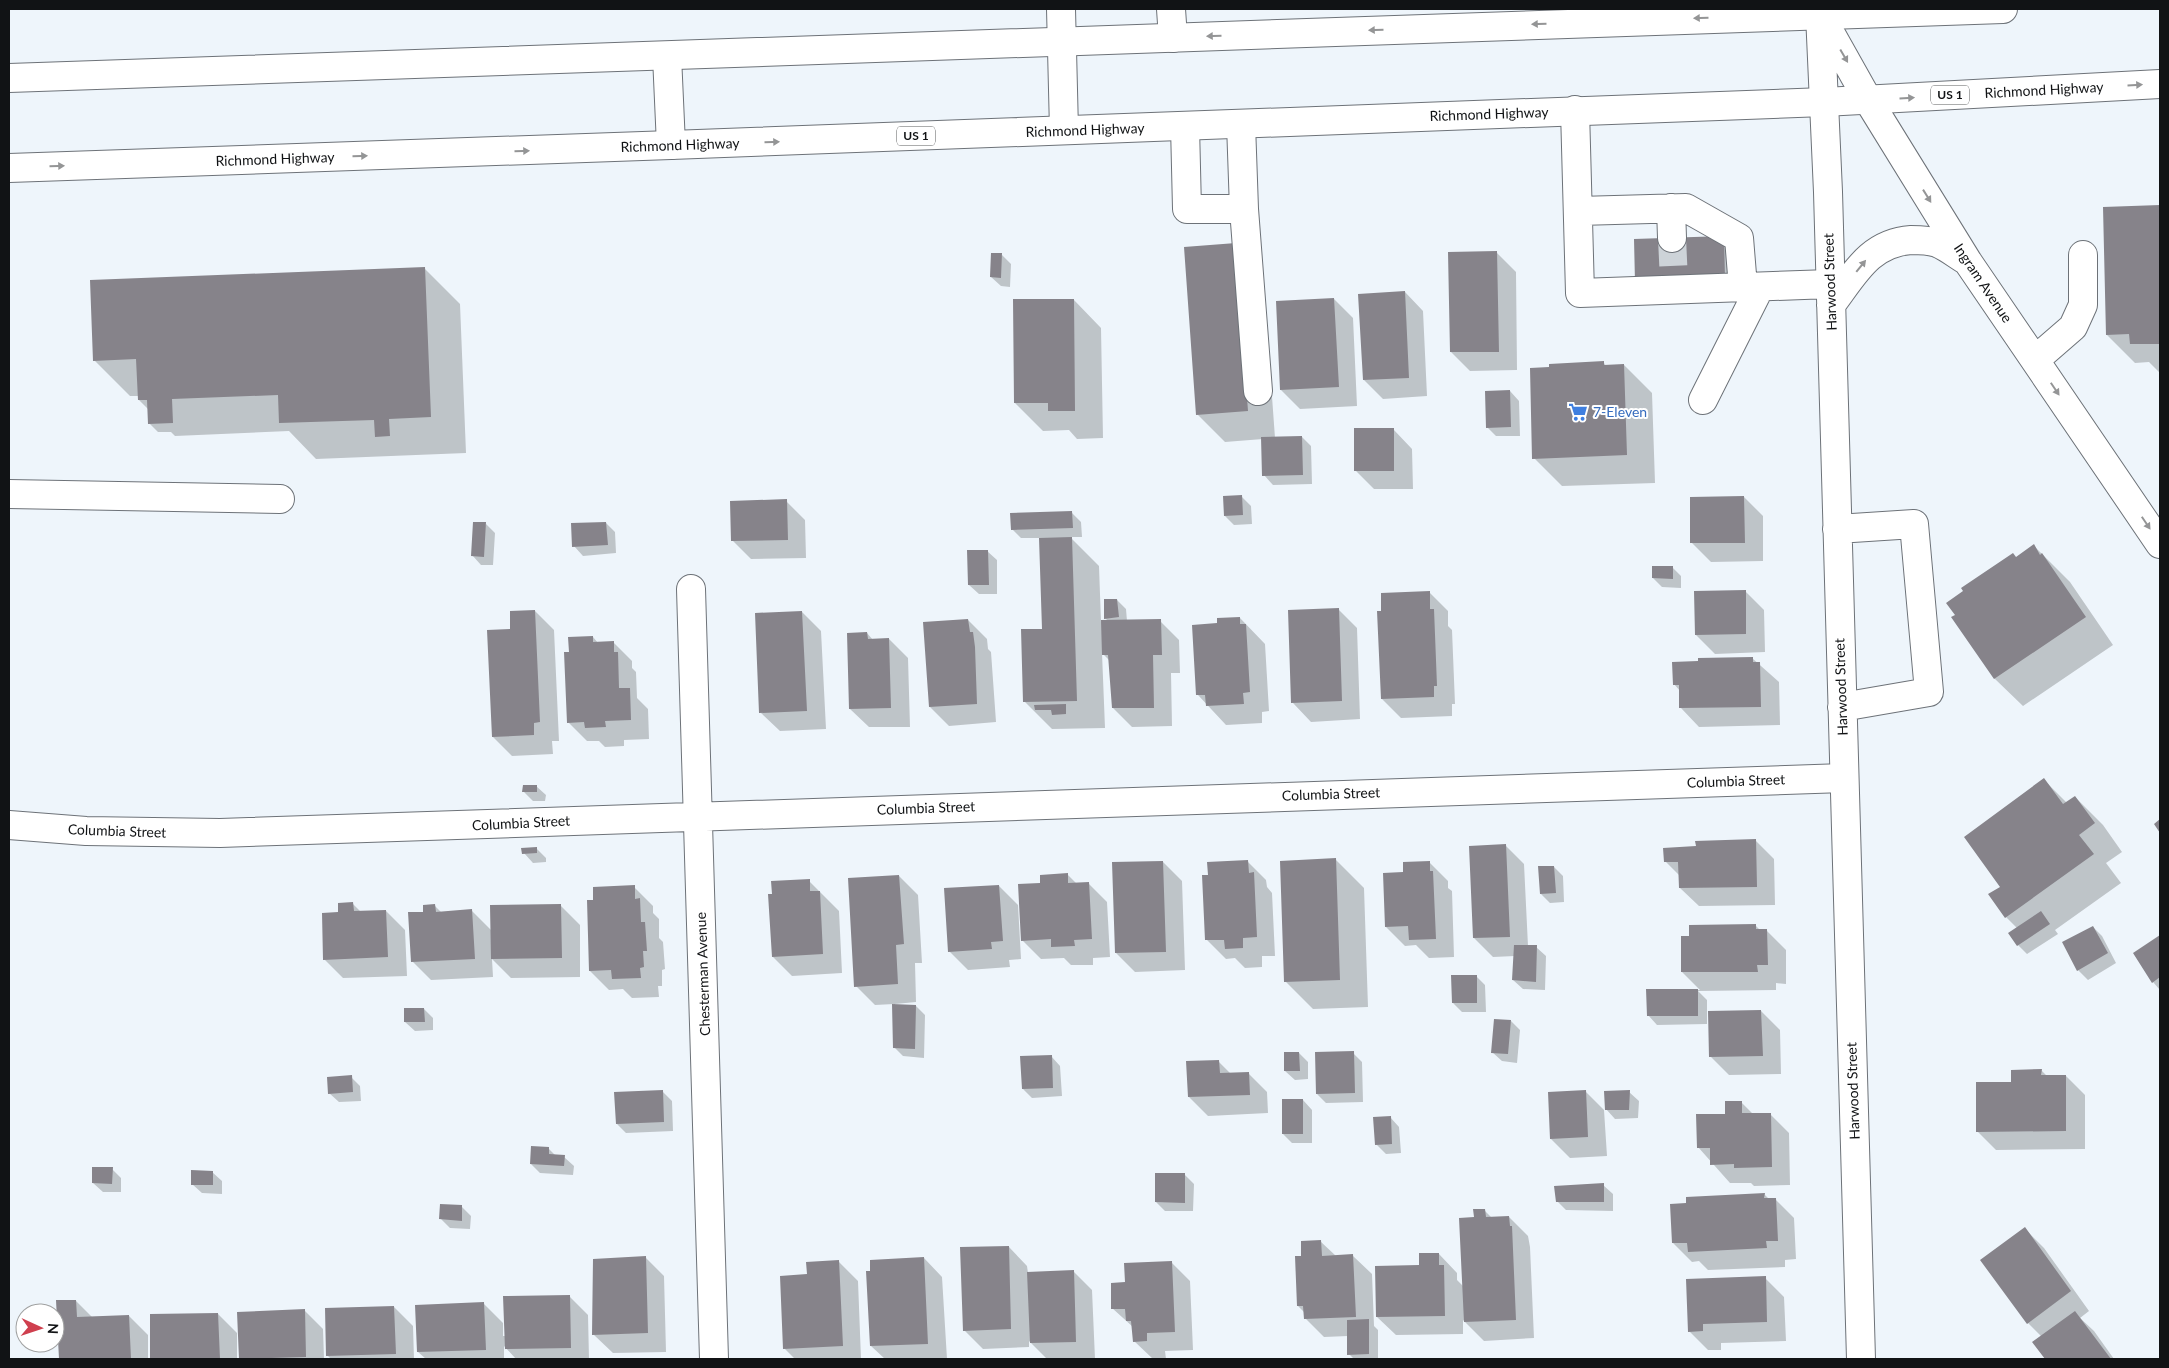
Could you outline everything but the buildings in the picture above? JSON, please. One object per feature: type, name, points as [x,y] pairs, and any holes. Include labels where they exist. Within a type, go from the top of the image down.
[{"type":"street","points":[[1061,9],[1064,130]]},
{"type":"street","points":[[1171,9],[1173,38]]},
{"type":"street","points":[[9,78],[1173,38],[1615,15],[1820,14],[2003,9]]},
{"type":"street","name":"Ingram Avenue","points":[[1820,14],[1868,100],[1968,262],[2160,544]]},
{"type":"street","name":"Harwood Street","points":[[1820,14],[1861,1359]]},
{"type":"street","points":[[667,56],[672,146]]},
{"type":"street","name":"Richmond Highway","points":[[9,168],[672,146],[1575,110],[1824,102],[2160,84]]},
{"type":"street","points":[[1575,110],[1580,294],[1674,285],[1752,287],[1830,294],[1864,261],[1882,247],[1892,243],[1917,240],[1938,243],[1968,262]]},
{"type":"street","points":[[1241,124],[1244,209],[1258,391]]},
{"type":"street","points":[[1185,126],[1187,209],[1244,209]]},
{"type":"street","points":[[1671,208],[1672,238]]},
{"type":"street","points":[[1579,211],[1686,208],[1739,238],[1752,287],[1703,400]]},
{"type":"street","points":[[2035,360],[2073,327],[2083,305],[2083,255]]},
{"type":"street","points":[[9,494],[280,499]]},
{"type":"street","points":[[1837,529],[1914,524],[1929,692],[1842,707]]},
{"type":"street","name":"Chesterman Avenue","points":[[691,589],[714,1359]]},
{"type":"street","name":"Columbia Street","points":[[9,825],[95,832],[220,833],[448,827],[698,815],[1844,778]]},
{"type":"tunnel","points":[[1672,238],[1674,281]]},
{"type":"place","name":"7-Eleven","points":[[1578,412]]}]
